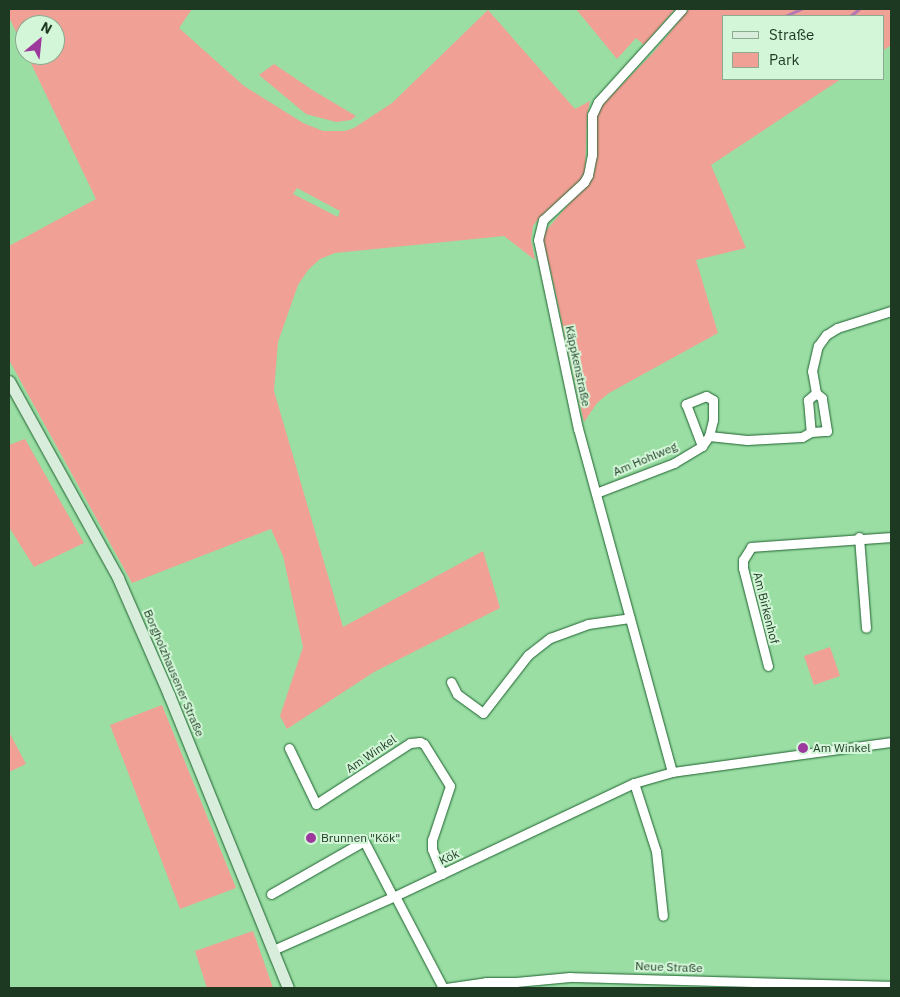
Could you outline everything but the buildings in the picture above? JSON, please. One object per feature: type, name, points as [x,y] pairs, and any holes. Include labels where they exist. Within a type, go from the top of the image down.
[{"type":"main road","name":"Borgholzhausener Straße","points":[[9,381],[118,578],[155,660],[288,988]]},
{"type":"street","name":"Käppkenstraße","points":[[672,772],[578,429],[538,240],[538,231],[543,220],[584,182],[588,175],[592,155],[592,115],[598,102],[682,9]]},
{"type":"street","points":[[709,436],[747,440],[772,439],[802,437],[811,432],[827,431],[822,398],[816,394],[812,371],[818,346],[826,335],[837,328],[891,312]]},
{"type":"street","points":[[811,432],[808,400],[816,394]]},
{"type":"street","name":"Am Hohlweg","points":[[596,493],[674,463],[702,446],[709,436],[713,420],[713,400],[706,396],[686,404],[702,446]]},
{"type":"street","name":"Am Birkenhof","points":[[768,666],[743,568],[745,553],[757,545],[891,536]]},
{"type":"street","points":[[859,537],[866,628]]},
{"type":"street","points":[[451,682],[457,694],[483,713],[528,655],[550,638],[588,624],[630,618]]},
{"type":"street","name":"Am Winkel","points":[[290,748],[316,804],[410,743],[420,742],[424,744],[450,786],[432,840],[432,849],[442,874]]},
{"type":"street","name":"Kök","points":[[273,950],[442,874],[634,783],[672,772],[891,742]]},
{"type":"street","points":[[634,783],[656,851],[663,916]]},
{"type":"street","name":"Neue Straße","points":[[272,894],[364,841],[445,988],[486,982],[516,982],[570,976],[891,986]]},
{"type":"green space","points":[[9,9],[192,9],[179,28],[244,86],[303,123],[323,131],[345,131],[354,128],[392,103],[488,10],[575,109],[590,101],[587,115],[585,173],[578,184],[539,218],[533,226],[531,240],[535,260],[504,236],[335,253],[320,259],[308,270],[298,285],[278,342],[274,391],[343,627],[483,551],[500,608],[374,672],[287,729],[280,716],[303,647],[283,556],[271,529],[132,583],[9,360],[9,246],[96,199],[32,65],[65,65],[65,15],[15,15],[15,30],[9,17]],"holes":[[[297,188],[340,211],[338,217],[293,194]]]},
{"type":"green space","points":[[576,9],[675,9],[644,45],[636,38],[617,59]]},
{"type":"green space","points":[[689,9],[891,9],[891,45],[885,49],[885,15],[722,15],[722,80],[839,80],[711,165],[746,248],[696,260],[718,333],[609,393],[597,403],[584,422],[551,272],[542,242],[543,234],[592,177],[595,168],[597,115],[602,105],[653,53]]},
{"type":"green space","points":[[274,64],[356,116],[351,120],[336,122],[306,114],[259,75]]},
{"type":"green space","points":[[25,439],[84,543],[34,567],[9,527],[9,445]]},
{"type":"green space","points":[[830,647],[840,676],[814,685],[804,656]]},
{"type":"green space","points":[[162,705],[236,888],[180,909],[110,725]]},
{"type":"green space","points":[[9,732],[26,764],[9,772]]},
{"type":"green space","points":[[253,931],[273,988],[207,988],[195,951]]},
{"type":"waterway","points":[[787,15],[801,9]]},
{"type":"waterway","points":[[851,15],[859,9]]},
{"type":"place","name":"Am Winkel","points":[[803,748]]},
{"type":"place","name":"Brunnen \"Kök\"","points":[[311,838]]}]
